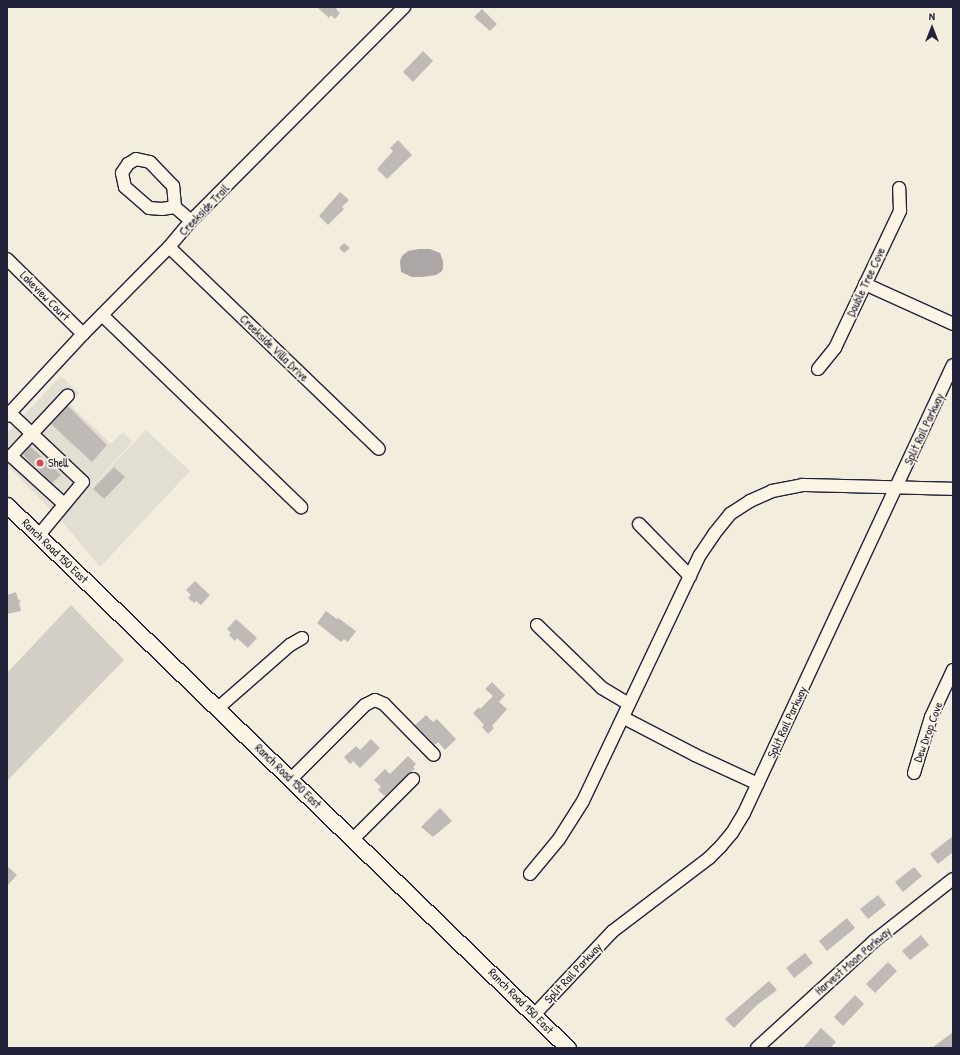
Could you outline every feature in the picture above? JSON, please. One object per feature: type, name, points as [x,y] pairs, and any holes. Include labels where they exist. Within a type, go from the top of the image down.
[{"type":"main road","name":"Ranch Road 150 East","points":[[7,505],[568,1048]]},
{"type":"street","name":"Creekside Trail","points":[[8,415],[83,334],[169,247],[191,221],[404,7]]},
{"type":"street","points":[[175,207],[162,209],[149,208],[125,187],[122,173],[128,164],[136,159],[150,162],[173,186],[175,207],[191,221]]},
{"type":"street","name":"Double Tree Cove","points":[[818,369],[835,348],[900,211],[899,188]]},
{"type":"street","name":"Creekside Villa Drive","points":[[169,247],[379,450]]},
{"type":"street","name":"Lakeview Court","points":[[7,259],[83,334]]},
{"type":"street","points":[[865,284],[953,324]]},
{"type":"street","points":[[102,315],[301,507]]},
{"type":"street","name":"Split Rail Parkway","points":[[534,1015],[613,931],[675,885],[721,846],[744,813],[953,365]]},
{"type":"street","points":[[64,504],[11,456],[68,395]]},
{"type":"street","points":[[8,415],[83,482],[39,535]]},
{"type":"street","points":[[530,874],[571,822],[583,801],[624,718],[629,704],[690,576],[714,534],[730,514],[750,501],[772,491],[802,485],[953,489]]},
{"type":"street","points":[[639,524],[690,576]]},
{"type":"street","points":[[537,625],[602,688],[629,704]]},
{"type":"street","points":[[218,708],[290,645],[302,638]]},
{"type":"street","name":"Dew Drop Cove","points":[[914,773],[931,717],[953,670]]},
{"type":"street","points":[[291,779],[365,705],[375,700],[384,704],[434,755]]},
{"type":"street","points":[[624,718],[695,755],[758,784]]},
{"type":"street","points":[[353,839],[413,778]]},
{"type":"street","name":"Harvest Moon Parkway","points":[[757,1048],[874,941],[953,879]]},
{"type":"shaded area","points":[[430,249],[440,253],[443,261],[443,269],[441,272],[436,275],[412,277],[401,272],[400,261],[402,256],[408,251]]},
{"type":"shaded area","points":[[61,376],[79,393],[69,404],[111,444],[123,432],[132,442],[81,498],[146,430],[190,471],[100,567],[61,520],[7,465],[7,433]]},
{"type":"shaded area","points":[[71,605],[124,660],[7,781],[7,673]]},
{"type":"building","points":[[317,7],[338,7],[336,9],[340,13],[335,19],[331,15],[329,18]]},
{"type":"building","points":[[482,9],[497,24],[490,31],[474,17]]},
{"type":"building","points":[[423,51],[433,61],[413,82],[403,72]]},
{"type":"building","points":[[398,140],[412,155],[387,179],[377,169],[393,151],[390,148]]},
{"type":"building","points":[[340,192],[349,200],[342,207],[344,209],[328,225],[319,216]]},
{"type":"building","points":[[344,243],[350,248],[344,253],[339,248]]},
{"type":"building","points":[[68,406],[107,445],[92,462],[51,424]]},
{"type":"building","name":"Shell","points":[[30,446],[61,475],[52,483],[23,455]]},
{"type":"building","points":[[114,467],[125,477],[104,499],[93,489]]},
{"type":"building","points":[[195,581],[210,595],[201,605],[196,601],[194,603],[188,598],[191,595],[186,590]]},
{"type":"building","points":[[16,592],[18,599],[21,601],[19,603],[21,611],[7,614],[7,595]]},
{"type":"building","points":[[326,611],[356,631],[348,642],[344,639],[341,642],[317,623]]},
{"type":"building","points":[[236,619],[257,638],[248,648],[237,638],[235,641],[229,635],[231,633],[227,629]]},
{"type":"building","points":[[492,682],[505,695],[499,702],[507,709],[492,726],[494,728],[488,734],[482,727],[484,725],[473,713],[479,707],[480,709],[493,696],[485,689]]},
{"type":"building","points":[[426,715],[433,722],[437,719],[456,739],[445,750],[438,742],[435,745],[415,725]]},
{"type":"building","points":[[371,739],[380,748],[360,768],[353,761],[350,764],[344,757],[356,746],[360,750]]},
{"type":"building","points":[[408,756],[416,764],[413,767],[415,769],[385,796],[378,790],[381,787],[374,780],[385,769],[390,774]]},
{"type":"building","points":[[440,808],[452,821],[433,837],[421,827]]},
{"type":"building","points":[[953,836],[953,852],[938,864],[930,854]]},
{"type":"building","points":[[7,866],[17,875],[7,886]]},
{"type":"building","points":[[914,867],[922,876],[903,892],[895,882]]},
{"type":"building","points":[[878,895],[886,905],[868,919],[860,909]]},
{"type":"building","points":[[847,918],[855,928],[827,951],[819,941]]},
{"type":"building","points":[[921,935],[929,945],[910,960],[902,951]]},
{"type":"building","points":[[805,953],[813,963],[794,978],[786,968]]},
{"type":"building","points":[[888,962],[897,971],[875,993],[866,984]]},
{"type":"building","points":[[769,981],[777,990],[757,1005],[734,1028],[725,1019]]},
{"type":"building","points":[[855,995],[864,1004],[843,1026],[834,1017]]},
{"type":"building","points":[[821,1028],[836,1042],[830,1048],[803,1048]]},
{"type":"building","points":[[953,1032],[953,1048],[932,1048]]},
{"type":"place","name":"Shell","points":[[40,463]]}]
